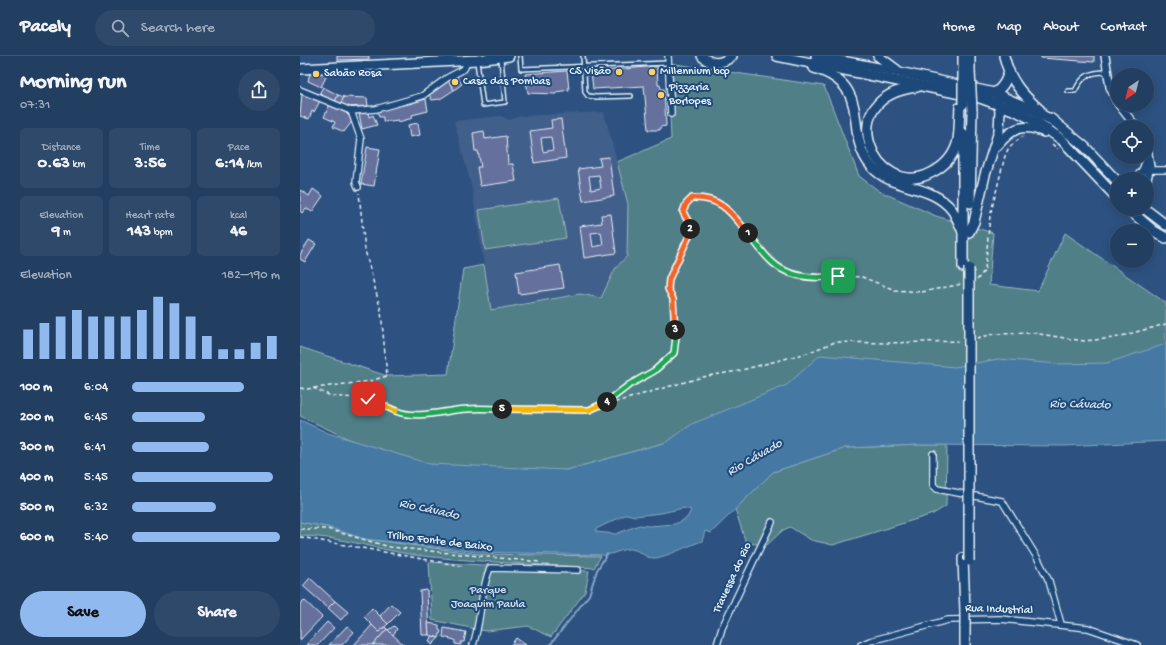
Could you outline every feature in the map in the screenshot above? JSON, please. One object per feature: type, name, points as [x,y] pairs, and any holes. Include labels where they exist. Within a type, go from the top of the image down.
[{"type":"main road","points":[[300,68],[505,56]]},
{"type":"main road","points":[[702,56],[708,61],[719,63],[732,56]]},
{"type":"main road","points":[[777,56],[980,98],[998,104],[1037,122],[1062,140],[1110,190]]},
{"type":"main road","points":[[816,56],[900,72],[994,93],[1031,109],[1055,122]]},
{"type":"main road","points":[[878,56],[900,72]]},
{"type":"main road","points":[[963,56],[972,111],[966,233]]},
{"type":"main road","points":[[965,645],[967,627],[966,233],[963,104],[966,71],[970,56]]},
{"type":"main road","points":[[1004,56],[1008,74],[1020,90],[1085,147],[1110,174]]},
{"type":"main road","points":[[799,60],[803,64],[822,70],[839,80],[850,95],[857,119],[861,150],[869,164],[878,174],[888,180],[925,191],[939,198],[951,209],[966,233]]},
{"type":"main road","points":[[980,98],[994,93],[1006,80],[1008,74]]},
{"type":"main road","points":[[923,86],[891,93],[881,100],[870,117],[868,139],[870,148],[876,159],[886,168],[898,175],[912,177],[927,175],[945,164],[957,144],[960,107],[963,104]]},
{"type":"main road","points":[[966,233],[974,222],[985,175],[994,149],[1001,120],[994,93]]},
{"type":"main road","points":[[994,149],[1007,134],[1020,128],[1033,127],[1062,140]]},
{"type":"main road","points":[[1137,216],[1154,231],[1166,238]]},
{"type":"main road","points":[[1154,216],[1166,225]]},
{"type":"main road","points":[[967,627],[970,645]]},
{"type":"street","points":[[668,56],[671,114]]},
{"type":"street","points":[[1105,56],[1106,72],[1110,87]]},
{"type":"street","points":[[300,90],[351,111],[376,109],[422,96],[447,78],[464,69],[466,59]]},
{"type":"street","points":[[351,111],[361,139],[356,182],[358,187]]},
{"type":"street","points":[[1124,112],[1131,120]]},
{"type":"street","points":[[1147,164],[1146,170],[1166,170]]},
{"type":"street","points":[[1099,177],[1110,187]]},
{"type":"street","points":[[933,454],[933,485],[937,488],[1002,501],[1050,581],[1061,624]]},
{"type":"street","name":"Travessa do Rio","points":[[717,645],[722,628],[772,522]]},
{"type":"street","points":[[473,645],[478,632],[481,594],[490,568],[578,570]]},
{"type":"street","name":"Rua Industrial","points":[[861,645],[870,641],[948,620],[1000,618],[1088,628],[1137,645]]},
{"type":"lane","points":[[466,59],[483,105],[505,102],[505,56]]},
{"type":"lane","points":[[520,56],[521,69],[668,63]]},
{"type":"lane","points":[[583,56],[585,92],[588,96],[596,98],[631,96]]},
{"type":"lane","points":[[1068,91],[1075,91],[1087,75],[1095,72],[1106,72]]},
{"type":"path","points":[[970,282],[977,280],[985,270],[990,216],[1005,156],[1009,147],[1024,135]]},
{"type":"path","points":[[1047,140],[1063,153]]},
{"type":"path","points":[[300,388],[313,388],[370,381],[387,376],[381,311],[365,250],[358,187]]},
{"type":"path","points":[[604,405],[629,385],[654,371],[674,353],[676,337],[673,320],[673,299],[668,289],[669,279],[690,234],[690,225],[683,212],[686,204],[692,198],[702,197],[716,201],[726,207],[772,263],[787,272],[818,278],[838,276],[862,277],[895,290],[922,292],[963,283]]},
{"type":"path","points":[[976,338],[994,334],[1033,333],[1084,341],[1114,338],[1166,324]]},
{"type":"path","points":[[313,388],[330,396],[368,399],[401,413],[424,414],[467,409],[553,408],[589,410],[707,376],[738,371],[807,353],[835,342],[888,343],[958,341]]},
{"type":"path","name":"Trilho Fonte de Baixo","points":[[300,529],[327,529],[390,547],[526,560],[541,563]]},
{"type":"path","points":[[300,537],[462,566]]},
{"type":"shaded area","points":[[604,112],[628,204],[629,251],[627,256],[615,269],[601,298],[580,294],[491,310],[472,189],[454,121],[501,116],[510,120],[520,116]]},
{"type":"green space","points":[[668,63],[824,86],[859,176],[879,191],[936,216],[993,233],[989,285],[1038,291],[1065,233],[1110,264],[1110,268],[1116,268],[1166,303],[1166,360],[667,442],[567,470],[431,478],[300,416],[300,347],[387,376],[448,374],[463,269],[484,265],[491,310],[580,294],[601,298],[615,269],[627,256],[628,204],[617,162],[671,139]]},
{"type":"green space","points":[[559,198],[566,238],[485,250],[479,210]]},
{"type":"green space","points":[[947,445],[946,506],[933,514],[833,545],[811,540],[790,527],[783,530],[767,545],[746,543],[735,509],[773,472],[845,448]]},
{"type":"green space","points":[[300,522],[327,527],[365,539],[479,554],[601,556],[594,568],[414,555],[343,540],[300,536]]},
{"type":"green space","name":"Parque Joaquim Paula","points":[[429,562],[589,571],[585,592],[551,637],[528,626],[486,631],[432,620]]},
{"type":"water","name":"Rio Cávado","points":[[1166,344],[1166,441],[1064,446],[919,445],[845,448],[773,472],[711,533],[705,531],[702,541],[655,558],[649,557],[632,549],[606,555],[478,552],[365,539],[327,527],[300,522],[300,420],[328,433],[430,464],[567,470],[667,442],[692,424],[787,385],[820,355],[955,367],[998,359],[1059,364],[1107,363]],"holes":[[[684,508],[691,510],[687,518],[675,524],[649,526],[639,525],[616,534],[596,532],[596,529],[627,514],[635,516],[661,513]]]},
{"type":"building","points":[[337,56],[369,56],[369,59],[337,60]]},
{"type":"building","points":[[1041,56],[1094,56],[1094,62],[1041,58]]},
{"type":"building","points":[[657,66],[658,85],[660,85],[661,89],[664,89],[666,126],[660,127],[660,130],[648,130],[644,86],[593,89],[591,72]]},
{"type":"building","points":[[567,71],[569,90],[556,92],[556,94],[528,93],[525,74]]},
{"type":"building","points":[[310,72],[328,73],[321,87],[308,81]]},
{"type":"building","name":"Casa das Pombas","points":[[456,76],[462,84],[454,90],[448,81]]},
{"type":"building","points":[[448,81],[454,90],[440,99],[432,100],[429,95]]},
{"type":"building","points":[[323,87],[338,95],[335,102],[319,94]]},
{"type":"building","points":[[302,94],[320,101],[314,112],[312,111],[309,119],[300,116]]},
{"type":"building","points":[[338,95],[344,97],[340,105],[335,102]]},
{"type":"building","points":[[344,97],[367,98],[368,106],[345,107],[340,105]]},
{"type":"building","points":[[426,99],[428,111],[412,115],[413,118],[398,122],[398,120],[383,122],[383,117],[379,117],[377,110]]},
{"type":"building","points":[[330,104],[345,112],[353,120],[344,132],[333,127],[335,122],[324,117]]},
{"type":"building","points":[[368,112],[369,117],[373,115],[377,125],[362,129],[359,113]]},
{"type":"building","points":[[561,119],[566,158],[534,163],[530,131],[552,128],[551,120]],"holes":[[[551,137],[553,150],[543,152],[541,138]]]},
{"type":"building","points":[[418,123],[420,135],[410,137],[408,125]]},
{"type":"building","points":[[484,131],[485,139],[506,136],[508,164],[513,164],[516,181],[480,186],[477,167],[481,167],[478,151],[475,151],[473,133]]},
{"type":"building","points":[[367,147],[380,149],[374,186],[361,184]]},
{"type":"building","points":[[609,157],[614,196],[583,201],[578,169],[601,166],[599,158]],"holes":[[[599,175],[601,188],[591,190],[589,176]]]},
{"type":"building","points":[[313,189],[323,196],[312,212],[306,208],[302,213],[300,211],[300,190],[309,196]]},
{"type":"building","points":[[611,214],[616,253],[584,258],[580,226],[602,223],[601,215]],"holes":[[[601,232],[603,245],[593,247],[591,233]]]},
{"type":"building","points":[[309,240],[316,244],[305,262],[300,259],[300,255]]},
{"type":"building","points":[[560,265],[564,288],[519,294],[516,272]]},
{"type":"building","points":[[310,578],[335,601],[328,608],[303,586]]},
{"type":"building","points":[[427,590],[429,635],[422,635],[420,591]]},
{"type":"building","points":[[304,600],[322,617],[300,640],[300,604]]},
{"type":"building","points":[[335,601],[348,612],[341,620],[328,608]]},
{"type":"building","points":[[391,604],[400,612],[388,624],[380,616]]},
{"type":"building","points":[[372,608],[388,624],[379,632],[364,617]]},
{"type":"building","points":[[327,622],[334,628],[318,645],[306,645]]},
{"type":"building","points":[[428,623],[439,625],[439,630],[441,631],[439,638],[429,635]]},
{"type":"building","points":[[372,625],[379,632],[385,627],[387,629],[373,645],[354,645]]},
{"type":"building","points":[[347,626],[354,632],[342,645],[329,645]]},
{"type":"building","points":[[394,626],[397,629],[393,635],[388,630]]},
{"type":"building","points":[[444,628],[466,632],[464,642],[461,642],[461,645],[455,644],[455,640],[443,637]]},
{"type":"building","points":[[387,629],[393,635],[404,645],[373,645]]},
{"type":"building","points":[[433,636],[439,638],[432,645],[429,640]]},
{"type":"building","points":[[516,638],[526,645],[511,645]]},
{"type":"waterway","points":[[550,645],[589,595],[597,570],[607,554]]},
{"type":"place","name":"CS Visão","points":[[619,72]]},
{"type":"place","name":"Millennium bcp","points":[[652,72]]},
{"type":"place","name":"Sabão Rosa","points":[[316,74]]},
{"type":"place","name":"Casa das Pombas","points":[[455,82]]},
{"type":"place","name":"Pizzaria Borlopes","points":[[661,95]]},
{"type":"route","points":[[368,399],[401,413],[424,414],[467,409],[553,408],[589,410],[604,405],[629,385],[654,371],[674,353],[676,337],[673,320],[673,299],[668,289],[669,279],[690,234],[690,225],[683,212],[686,204],[692,198],[702,197],[716,201],[726,207],[772,263],[787,272],[818,278],[838,276]]}]
